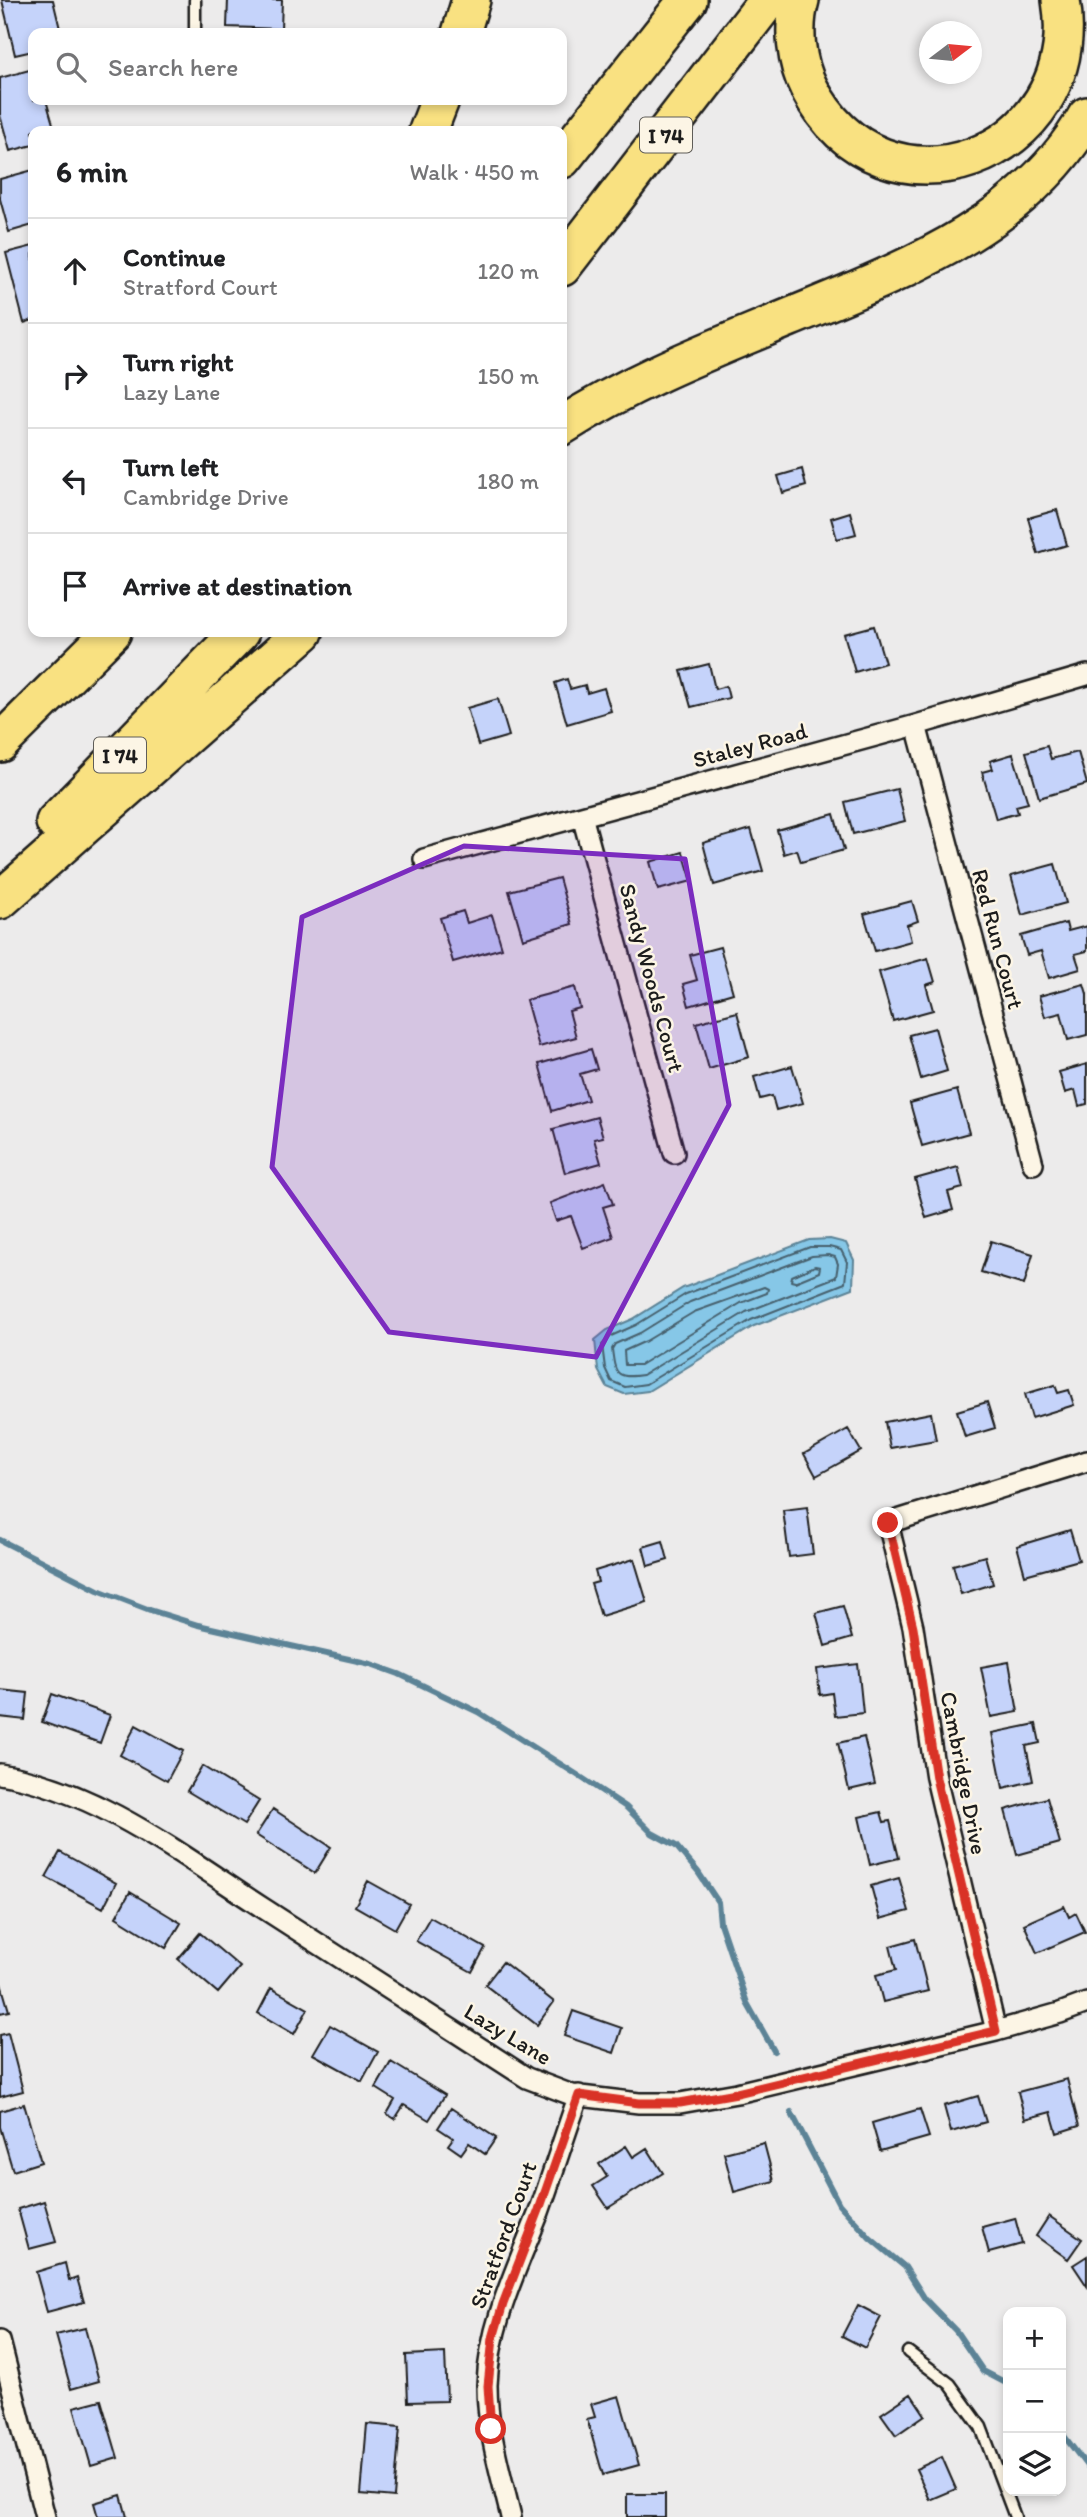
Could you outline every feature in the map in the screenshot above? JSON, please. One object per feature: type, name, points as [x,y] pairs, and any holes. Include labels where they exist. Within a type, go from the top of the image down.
[{"type":"highway","points":[[463,28],[471,0]]},
{"type":"highway","points":[[567,153],[688,0]]},
{"type":"highway","name":"I 74","points":[[567,261],[768,0]]},
{"type":"highway","points":[[800,0],[797,26],[800,64],[816,101],[827,117],[857,144],[875,153],[893,161],[934,166],[973,160],[1006,144],[1026,127],[1044,106],[1063,55],[1064,20],[1060,0]]},
{"type":"highway","points":[[430,126],[438,105]]},
{"type":"highway","points":[[567,423],[644,379],[888,276],[961,239],[992,218],[1042,176],[1063,152],[1087,116]]},
{"type":"highway","points":[[0,743],[107,637]]},
{"type":"highway","name":"I 74","points":[[0,878],[235,637]]},
{"type":"highway","points":[[0,900],[298,637]]},
{"type":"street","name":"Staley Road","points":[[425,859],[916,725],[1087,675]]},
{"type":"street","name":"Red Run Court","points":[[916,725],[1033,1164]]},
{"type":"street","name":"Sandy Woods Court","points":[[582,816],[674,1153]]},
{"type":"street","name":"Cambridge Drive","points":[[996,2031],[936,1778],[913,1627],[888,1523],[1087,1461]]},
{"type":"street","name":"Lazy Lane","points":[[0,1774],[31,1779],[91,1801],[527,2078],[579,2095],[639,2103],[680,2103],[737,2093],[996,2031],[1087,2003]]},
{"type":"street","name":"Stratford Court","points":[[511,2517],[491,2429],[488,2386],[493,2338],[579,2095]]},
{"type":"street","points":[[0,2341],[45,2517]]},
{"type":"lane","points":[[195,0],[195,28]]},
{"type":"lane","points":[[908,2353],[950,2384],[981,2427],[1015,2517]]},
{"type":"highlighted area","points":[[464,846],[685,859],[729,1105],[596,1357],[389,1332],[272,1167],[302,917]]},
{"type":"water","points":[[830,1239],[846,1243],[854,1260],[853,1288],[754,1326],[648,1391],[624,1394],[607,1387],[598,1370],[595,1340],[607,1330],[633,1319],[683,1288],[809,1240]]},
{"type":"building","points":[[2,0],[53,0],[60,28],[28,28],[28,52],[15,55]]},
{"type":"building","points":[[228,0],[282,0],[281,28],[227,27]]},
{"type":"building","points":[[28,70],[28,105],[47,105],[54,126],[28,126],[28,146],[10,151],[0,115],[0,78]]},
{"type":"building","points":[[28,171],[28,226],[9,232],[0,199],[0,179]]},
{"type":"building","points":[[28,247],[28,322],[24,323],[6,253]]},
{"type":"building","points":[[802,469],[806,486],[783,493],[778,476]]},
{"type":"building","points":[[1057,510],[1067,545],[1038,554],[1028,518]]},
{"type":"building","points":[[850,512],[856,534],[837,539],[831,518]]},
{"type":"building","points":[[874,626],[885,663],[855,672],[844,634]]},
{"type":"building","points":[[709,664],[715,689],[726,686],[729,698],[691,707],[681,671]]},
{"type":"building","points":[[567,679],[570,689],[585,685],[587,693],[604,688],[611,711],[567,724],[555,683]]},
{"type":"building","points":[[498,699],[509,736],[478,745],[467,708]]},
{"type":"building","points":[[1047,746],[1051,759],[1078,752],[1087,784],[1039,798],[1026,752]]},
{"type":"building","points":[[1013,754],[1028,803],[1016,806],[1018,813],[996,819],[982,772],[993,769],[990,761]]},
{"type":"building","points":[[897,789],[905,821],[853,834],[845,802]]},
{"type":"building","points":[[834,814],[844,850],[801,862],[797,850],[784,854],[777,830]]},
{"type":"building","points":[[751,829],[763,871],[714,885],[703,843]]},
{"type":"building","points":[[683,852],[692,881],[658,890],[650,862]]},
{"type":"building","points":[[1055,864],[1066,903],[1022,915],[1011,876]]},
{"type":"building","points":[[559,878],[572,924],[523,939],[509,891]]},
{"type":"building","points":[[912,901],[918,921],[907,925],[911,941],[875,951],[864,914]]},
{"type":"building","points":[[463,911],[467,923],[492,915],[502,948],[453,962],[440,918]]},
{"type":"building","points":[[1066,923],[1068,931],[1087,926],[1087,951],[1075,954],[1080,969],[1049,978],[1041,951],[1027,955],[1021,936]]},
{"type":"building","points":[[720,947],[733,993],[689,1006],[683,984],[697,980],[690,955]]},
{"type":"building","points":[[928,958],[935,982],[926,985],[933,1010],[893,1021],[879,972]]},
{"type":"building","points":[[1084,984],[1087,994],[1087,1035],[1068,1040],[1061,1013],[1045,1017],[1039,996]]},
{"type":"building","points":[[575,987],[580,1008],[569,1011],[576,1037],[539,1047],[526,1000]]},
{"type":"building","points":[[737,1012],[749,1057],[709,1069],[696,1023]]},
{"type":"building","points":[[935,1028],[947,1071],[921,1079],[909,1035]]},
{"type":"building","points":[[591,1049],[597,1069],[580,1074],[588,1100],[552,1111],[539,1064]]},
{"type":"building","points":[[1087,1064],[1087,1104],[1079,1106],[1075,1090],[1065,1093],[1059,1072]]},
{"type":"building","points":[[792,1066],[803,1103],[776,1110],[772,1096],[760,1099],[754,1077]]},
{"type":"building","points":[[957,1090],[969,1133],[922,1146],[910,1103]]},
{"type":"building","points":[[597,1117],[603,1137],[594,1139],[601,1163],[565,1173],[553,1129]]},
{"type":"building","points":[[958,1167],[963,1188],[948,1192],[953,1210],[926,1218],[915,1179]]},
{"type":"building","points":[[605,1182],[613,1204],[603,1207],[613,1237],[583,1248],[571,1216],[556,1221],[550,1203]]},
{"type":"building","points":[[991,1241],[1033,1254],[1024,1285],[981,1272]]},
{"type":"building","points":[[1055,1385],[1058,1393],[1069,1390],[1074,1405],[1032,1418],[1025,1394]]},
{"type":"building","points":[[987,1402],[995,1428],[965,1437],[957,1411]]},
{"type":"building","points":[[931,1413],[936,1440],[890,1448],[885,1422]]},
{"type":"building","points":[[848,1429],[861,1451],[816,1476],[804,1454]]},
{"type":"building","points":[[807,1507],[813,1554],[789,1557],[783,1510]]},
{"type":"building","points":[[1070,1530],[1079,1560],[1025,1575],[1017,1546]]},
{"type":"building","points":[[663,1541],[668,1560],[648,1566],[643,1547]]},
{"type":"building","points":[[985,1556],[993,1584],[961,1594],[953,1565]]},
{"type":"building","points":[[634,1559],[647,1602],[601,1616],[591,1584],[598,1582],[595,1571]]},
{"type":"building","points":[[843,1606],[852,1638],[825,1646],[816,1613]]},
{"type":"building","points":[[1009,1662],[1018,1712],[991,1717],[981,1667]]},
{"type":"building","points":[[858,1664],[863,1713],[835,1716],[832,1693],[820,1695],[817,1669]]},
{"type":"building","points":[[0,1690],[28,1693],[25,1720],[0,1717]]},
{"type":"building","points":[[52,1694],[110,1715],[100,1743],[42,1722]]},
{"type":"building","points":[[1036,1724],[1040,1743],[1026,1746],[1033,1781],[1003,1788],[992,1733]]},
{"type":"building","points":[[136,1725],[183,1751],[167,1781],[120,1755]]},
{"type":"building","points":[[864,1737],[875,1784],[849,1790],[838,1743]]},
{"type":"building","points":[[202,1766],[259,1801],[244,1825],[187,1791]]},
{"type":"building","points":[[1047,1798],[1060,1843],[1017,1855],[1005,1810]]},
{"type":"building","points":[[273,1809],[331,1847],[315,1873],[256,1835]]},
{"type":"building","points":[[881,1812],[884,1822],[890,1821],[899,1858],[870,1865],[859,1817]]},
{"type":"building","points":[[60,1852],[116,1883],[103,1908],[46,1877]]},
{"type":"building","points":[[899,1878],[909,1911],[880,1919],[871,1886]]},
{"type":"building","points":[[368,1881],[409,1904],[395,1929],[355,1906]]},
{"type":"building","points":[[130,1892],[181,1923],[166,1948],[116,1917]]},
{"type":"building","points":[[1064,1906],[1069,1917],[1076,1913],[1085,1932],[1037,1953],[1024,1924]]},
{"type":"building","points":[[430,1917],[485,1948],[472,1972],[416,1941]]},
{"type":"building","points":[[200,1933],[240,1967],[218,1993],[178,1959]]},
{"type":"building","points":[[915,1939],[928,1991],[883,2002],[876,1975],[896,1970],[890,1946]]},
{"type":"building","points":[[503,1962],[554,2002],[537,2025],[485,1985]]},
{"type":"building","points":[[0,1980],[9,2011],[0,2013]]},
{"type":"building","points":[[271,1988],[308,2009],[294,2034],[258,2013]]},
{"type":"building","points":[[573,2011],[622,2028],[614,2053],[564,2036]]},
{"type":"building","points":[[330,2025],[378,2052],[362,2081],[313,2054]]},
{"type":"building","points":[[8,2033],[23,2091],[0,2097],[0,2035]]},
{"type":"building","points":[[391,2062],[445,2095],[429,2120],[404,2105],[395,2119],[387,2114],[395,2100],[376,2088]]},
{"type":"building","points":[[1067,2079],[1079,2126],[1057,2133],[1051,2112],[1025,2119],[1018,2092]]},
{"type":"building","points":[[978,2096],[986,2122],[951,2132],[944,2106]]},
{"type":"building","points":[[24,2104],[41,2162],[13,2171],[0,2127],[0,2111]]},
{"type":"building","points":[[451,2108],[496,2138],[485,2154],[469,2143],[461,2154],[448,2145],[453,2138],[438,2128]]},
{"type":"building","points":[[920,2109],[929,2137],[880,2151],[872,2123]]},
{"type":"building","points":[[764,2143],[774,2181],[734,2192],[724,2153]]},
{"type":"building","points":[[626,2146],[633,2157],[647,2148],[663,2173],[608,2208],[593,2186],[607,2177],[599,2164]]},
{"type":"building","points":[[44,2201],[56,2242],[29,2249],[18,2209]]},
{"type":"building","points":[[1049,2216],[1082,2239],[1068,2259],[1036,2236]]},
{"type":"building","points":[[1015,2218],[1022,2244],[989,2253],[982,2227]]},
{"type":"building","points":[[1087,2256],[1087,2286],[1073,2265]]},
{"type":"building","points":[[65,2263],[69,2281],[77,2278],[84,2302],[47,2312],[36,2272]]},
{"type":"building","points":[[858,2305],[881,2317],[865,2348],[842,2336]]},
{"type":"building","points":[[85,2328],[99,2381],[71,2389],[56,2335]]},
{"type":"building","points":[[445,2353],[447,2401],[408,2402],[406,2355]]},
{"type":"building","points":[[911,2394],[925,2415],[896,2435],[881,2414]]},
{"type":"building","points":[[619,2396],[639,2465],[603,2475],[587,2419],[595,2417],[591,2404]]},
{"type":"building","points":[[101,2400],[118,2458],[91,2466],[74,2407]]},
{"type":"building","points":[[367,2424],[400,2427],[394,2497],[361,2494]]},
{"type":"building","points":[[942,2457],[956,2489],[930,2500],[916,2469]]},
{"type":"building","points":[[627,2494],[665,2494],[665,2517],[627,2517]]},
{"type":"building","points":[[121,2495],[127,2517],[98,2517],[94,2503]]},
{"type":"waterway","points":[[0,1540],[98,1590],[150,1610],[198,1625],[371,1664],[399,1674],[478,1712],[626,1807],[652,1833],[676,1846],[718,1902],[720,1923],[747,2003],[774,2051]]},
{"type":"waterway","points":[[791,2112],[839,2204],[870,2238],[905,2267],[925,2299],[956,2331],[983,2371],[1003,2381]]},
{"type":"waterway","points":[[1062,2433],[1087,2466]]},
{"type":"route","points":[[491,2429],[488,2386],[493,2338],[579,2095],[639,2103],[680,2103],[737,2093],[996,2031],[936,1778],[913,1627],[888,1523]]}]
